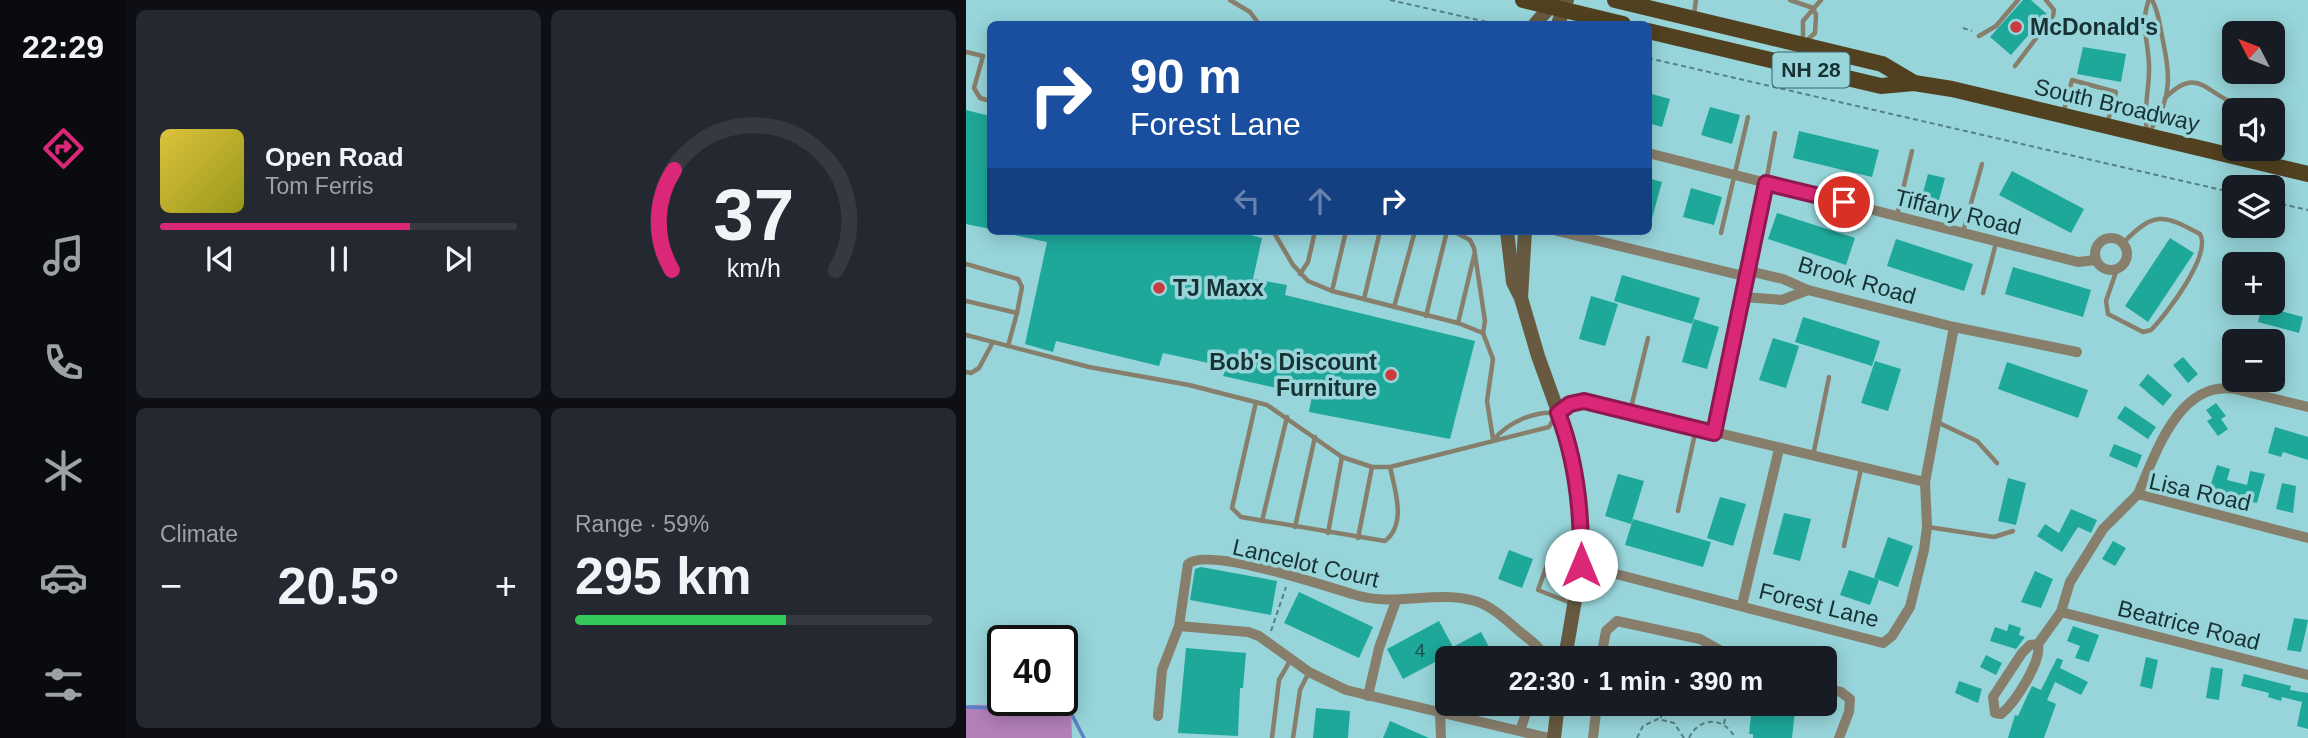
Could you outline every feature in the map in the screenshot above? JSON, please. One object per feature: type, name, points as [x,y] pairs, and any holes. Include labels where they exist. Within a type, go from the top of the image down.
[{"type":"main road","points":[[1523,0],[1611,21]]},
{"type":"main road","name":"South Broadway","points":[[1615,0],[1639,3],[1694,19],[1882,64],[1914,83]]},
{"type":"main road","name":"South Broadway","points":[[1652,32],[1881,86],[1914,83],[1952,89],[2308,174]]},
{"type":"street","points":[[1539,21],[1558,8]]},
{"type":"street","name":"Tiffany Road","points":[[1652,154],[2078,262],[2096,260],[2107,270],[2117,269]]},
{"type":"street","points":[[1507,235],[1513,282],[1521,298],[1570,449],[1576,481],[1581,520],[1581,565],[1567,646]]},
{"type":"street","points":[[1521,298],[1525,235]]},
{"type":"street","name":"Brook Road","points":[[1575,235],[1749,274],[1783,279],[1808,290],[1954,327],[2077,352]]},
{"type":"street","points":[[2096,260],[2096,247],[2103,239],[2114,238],[2123,243],[2127,258],[2117,269]]},
{"type":"street","points":[[1714,433],[1749,274]]},
{"type":"street","points":[[1744,297],[1782,300],[1808,290]]},
{"type":"street","name":"Forest Lane","points":[[1581,565],[1883,643],[1892,636],[1909,607],[1927,527],[1925,482],[1954,327]]},
{"type":"street","points":[[2138,494],[2175,420],[2190,402],[2207,391],[2226,387],[2308,407]]},
{"type":"street","points":[[1558,413],[1570,404],[1584,401],[1925,482]]},
{"type":"street","name":"Forest Lane","points":[[1742,605],[1779,449]]},
{"type":"street","name":"Lisa Road","points":[[2038,644],[2040,653],[2037,662],[2009,706],[2001,714],[1995,713],[1993,698],[2026,648],[2038,644],[2061,612],[2070,582],[2103,529],[2138,494],[2308,538]]},
{"type":"street","name":"Lancelot Court","points":[[1158,716],[1162,670],[1180,626],[1188,564],[1200,558],[1294,576],[1373,600],[1396,601],[1419,597],[1475,601],[1537,646]]},
{"type":"street","name":"Lancelot Court","points":[[1368,696],[1379,648],[1396,601]]},
{"type":"street","name":"Beatrice Road","points":[[2061,612],[2308,676]]},
{"type":"street","points":[[1603,646],[1606,631],[1616,621],[1700,639],[1713,646]]},
{"type":"street","points":[[1180,626],[1248,632],[1330,684],[1441,718],[1552,738],[1556,716]]},
{"type":"street","points":[[1837,691],[1850,699],[1849,712],[1839,738]]},
{"type":"street","points":[[1520,731],[1525,716]]},
{"type":"street","points":[[1593,738],[1596,716]]},
{"type":"street","points":[[1435,738],[1441,718]]},
{"type":"street","points":[[1441,718],[1441,738]]},
{"type":"lane","points":[[1230,0],[1250,12],[1257,21]]},
{"type":"lane","points":[[1694,19],[1696,0]]},
{"type":"lane","points":[[1790,0],[1813,9]]},
{"type":"lane","points":[[1803,45],[1803,21],[1821,0]]},
{"type":"lane","points":[[1979,36],[1996,26],[2018,0]]},
{"type":"lane","points":[[2015,66],[2053,16],[2054,10],[2046,0]]},
{"type":"lane","points":[[2148,135],[2161,116],[2169,61],[2158,11],[2150,0]]},
{"type":"lane","points":[[2148,135],[2143,111],[2149,60],[2144,23],[2150,0]]},
{"type":"lane","points":[[1803,45],[1816,28],[1813,9]]},
{"type":"lane","points":[[966,52],[983,56],[974,88],[980,98],[987,99]]},
{"type":"lane","points":[[2063,115],[2072,80],[2116,92],[2107,125]]},
{"type":"lane","points":[[2165,99],[2180,86],[2196,82],[2225,98]]},
{"type":"lane","points":[[1721,233],[1748,117]]},
{"type":"lane","points":[[1749,274],[1775,133]]},
{"type":"lane","points":[[1896,216],[1912,151]]},
{"type":"lane","points":[[1963,233],[1982,164]]},
{"type":"lane","points":[[2117,269],[2106,301],[2108,314],[2143,332],[2151,330],[2199,260],[2203,240],[2200,234],[2168,218],[2157,217],[2145,222],[2123,243]]},
{"type":"lane","points":[[1276,235],[1300,274],[1308,281],[1332,291],[1458,323],[1483,333]]},
{"type":"lane","points":[[1300,274],[1308,262],[1314,235]]},
{"type":"lane","points":[[1332,291],[1345,235]]},
{"type":"lane","points":[[1364,299],[1379,235]]},
{"type":"lane","points":[[1394,307],[1414,235]]},
{"type":"lane","points":[[1426,316],[1446,235]]},
{"type":"lane","points":[[1461,235],[1470,240],[1475,253],[1485,321],[1483,333],[1493,359],[1487,401],[1493,440]]},
{"type":"lane","points":[[1983,293],[1997,241]]},
{"type":"lane","points":[[1458,323],[1475,253]]},
{"type":"lane","points":[[966,264],[1018,279],[1022,287],[1008,346]]},
{"type":"lane","points":[[966,300],[1017,313]]},
{"type":"lane","points":[[966,335],[1131,376],[1189,385],[1256,402],[1287,417],[1342,457],[1372,467],[1390,467],[1549,428],[1558,413],[1547,412],[1518,421],[1505,427],[1493,440]]},
{"type":"lane","points":[[1630,413],[1648,338]]},
{"type":"lane","points":[[966,372],[971,373],[979,368],[993,342]]},
{"type":"lane","points":[[1813,457],[1829,377]]},
{"type":"lane","points":[[1256,402],[1232,508],[1241,517],[1385,541],[1395,529],[1398,505],[1390,467]]},
{"type":"lane","points":[[1262,522],[1287,417]]},
{"type":"lane","points":[[1936,422],[1977,441],[1997,463]]},
{"type":"lane","points":[[1678,511],[1696,429]]},
{"type":"lane","points":[[1295,527],[1315,437]]},
{"type":"lane","points":[[1328,533],[1342,457]]},
{"type":"lane","points":[[1358,538],[1372,467]]},
{"type":"lane","points":[[1844,547],[1861,468]]},
{"type":"lane","points":[[1927,527],[1994,537],[2013,531]]},
{"type":"lane","points":[[1547,565],[1538,590],[1575,604]]},
{"type":"lane","points":[[1272,738],[1279,680],[1290,660]]},
{"type":"lane","points":[[1293,738],[1300,690],[1308,672]]},
{"type":"path","points":[[1390,0],[1483,21]]},
{"type":"path","points":[[1652,59],[2222,190]]},
{"type":"path","points":[[2285,205],[2308,210]]},
{"type":"path","points":[[1267,642],[1284,589],[1294,576]]},
{"type":"path","points":[[1724,724],[1726,716]]},
{"type":"path","points":[[1637,738],[1643,726],[1650,721],[1661,719],[1674,723],[1684,738]]},
{"type":"path","points":[[1689,738],[1697,726],[1704,722],[1724,724],[1735,738]]},
{"type":"shaded area","points":[[987,705],[987,716],[1071,716],[1072,738],[966,738],[966,706]]},
{"type":"building","name":"McDonald's","points":[[2023,0],[2031,0],[2047,14],[2011,55],[1990,37]]},
{"type":"building","points":[[2083,47],[2126,54],[2121,82],[2077,74]]},
{"type":"building","points":[[1652,94],[1670,99],[1662,127],[1652,124]]},
{"type":"building","points":[[1710,107],[1740,115],[1732,144],[1701,135]]},
{"type":"building","points":[[966,110],[987,115],[987,228],[966,224]]},
{"type":"building","points":[[1799,131],[1879,150],[1872,177],[1793,158]]},
{"type":"building","points":[[2012,171],[2084,209],[2071,233],[1999,195]]},
{"type":"building","points":[[1928,174],[1945,178],[1938,204],[1921,200]]},
{"type":"building","points":[[1652,179],[1662,182],[1652,218]]},
{"type":"building","points":[[1691,188],[1722,197],[1714,225],[1683,217]]},
{"type":"building","points":[[1777,213],[1855,238],[1846,265],[1768,239]]},
{"type":"building","points":[[1014,235],[1250,235],[1262,238],[1253,279],[1287,285],[1285,295],[1475,341],[1450,439],[1309,412],[1312,396],[1223,376],[1227,367],[1163,353],[1159,366],[1056,341],[1053,352],[1025,344],[1047,242]]},
{"type":"building","points":[[2170,238],[2194,253],[2148,322],[2125,306]]},
{"type":"building","points":[[1896,239],[1973,264],[1964,291],[1887,266]]},
{"type":"building","points":[[2013,267],[2091,290],[2083,317],[2005,294]]},
{"type":"building","points":[[1622,275],[1700,298],[1692,324],[1614,301]]},
{"type":"building","points":[[1591,296],[1618,304],[1605,346],[1579,339]]},
{"type":"building","points":[[2285,312],[2303,317],[2299,333],[2258,322],[2260,315],[2285,315]]},
{"type":"building","points":[[1803,317],[1880,341],[1872,366],[1795,342]]},
{"type":"building","points":[[1694,319],[1719,327],[1707,369],[1682,362]]},
{"type":"building","points":[[1773,338],[1799,346],[1786,388],[1759,380]]},
{"type":"building","points":[[2183,357],[2198,374],[2188,383],[2173,365]]},
{"type":"building","points":[[1875,361],[1901,369],[1888,411],[1861,403]]},
{"type":"building","points":[[2007,362],[2088,390],[2078,418],[1998,389]]},
{"type":"building","points":[[2148,374],[2172,395],[2163,406],[2139,385]]},
{"type":"building","points":[[2216,403],[2226,416],[2221,419],[2228,429],[2218,436],[2207,421],[2212,418],[2206,410]]},
{"type":"building","points":[[2125,406],[2156,427],[2148,439],[2117,418]]},
{"type":"building","points":[[2275,427],[2308,437],[2308,460],[2283,452],[2281,457],[2268,453]]},
{"type":"building","points":[[2114,444],[2142,455],[2137,468],[2109,456]]},
{"type":"building","points":[[2217,465],[2230,469],[2227,480],[2247,485],[2250,471],[2265,474],[2257,503],[2208,493]]},
{"type":"building","points":[[1618,474],[1644,481],[1631,524],[1605,516]]},
{"type":"building","points":[[2008,478],[2026,483],[2016,525],[1998,521]]},
{"type":"building","points":[[2282,483],[2296,486],[2293,513],[2276,509]]},
{"type":"building","points":[[1720,497],[1746,504],[1733,546],[1707,538]]},
{"type":"building","points":[[2071,509],[2097,520],[2091,533],[2078,527],[2062,552],[2037,536],[2045,524],[2059,533]]},
{"type":"building","points":[[1784,513],[1811,519],[1800,561],[1773,554]]},
{"type":"building","points":[[1633,519],[1711,542],[1703,567],[1625,545]]},
{"type":"building","points":[[1888,537],[1913,546],[1898,587],[1874,578]]},
{"type":"building","points":[[2113,541],[2126,548],[2115,566],[2102,559]]},
{"type":"building","points":[[1509,550],[1533,559],[1522,588],[1498,579]]},
{"type":"building","points":[[1201,567],[1277,581],[1271,615],[1190,600],[1195,569]]},
{"type":"building","points":[[1849,570],[1879,580],[1870,605],[1840,595]]},
{"type":"building","points":[[2035,571],[2053,579],[2041,608],[2021,602]]},
{"type":"building","points":[[1299,592],[1373,627],[1359,658],[1284,623]]},
{"type":"building","points":[[2294,618],[2308,620],[2301,652],[2287,650]]},
{"type":"building","points":[[1439,621],[1452,646],[1435,646],[1435,662],[1403,679],[1387,649]]},
{"type":"building","points":[[2009,624],[2021,628],[2019,635],[2025,637],[2016,649],[1990,641],[1995,627],[2007,631]]},
{"type":"building","points":[[2073,626],[2099,635],[2089,662],[2075,658],[2080,646],[2067,641]]},
{"type":"building","points":[[1481,632],[1489,646],[1455,646]]},
{"type":"building","points":[[1186,648],[1246,653],[1243,688],[1240,688],[1238,736],[1178,733]]},
{"type":"building","points":[[1986,655],[2002,663],[1996,675],[1980,667]]},
{"type":"building","points":[[2146,657],[2158,660],[2152,689],[2140,686]]},
{"type":"building","points":[[2057,658],[2063,660],[2060,668],[2088,682],[2081,695],[2055,682],[2047,700],[2056,704],[2044,738],[2008,738],[2015,715],[2018,716],[2032,686],[2041,690]]},
{"type":"building","points":[[2211,667],[2223,669],[2219,700],[2206,698]]},
{"type":"building","points":[[2244,674],[2291,686],[2290,690],[2308,693],[2308,729],[2297,726],[2302,702],[2282,697],[2281,701],[2268,697],[2269,693],[2241,686]]},
{"type":"building","points":[[1959,681],[1982,689],[1978,703],[1955,693]]},
{"type":"building","points":[[1316,708],[1350,711],[1348,738],[1313,738]]},
{"type":"building","points":[[1751,716],[1794,716],[1792,738],[1753,738],[1753,734],[1749,734]]},
{"type":"building","points":[[1390,721],[1429,738],[1383,738]]},
{"type":"waterway","points":[[966,707],[1070,711],[1084,738]]},
{"type":"place","name":"McDonald's","points":[[2016,27]]},
{"type":"place","name":"TJ Maxx","points":[[1159,288]]},
{"type":"place","name":"Bob's Discount Furniture","points":[[1391,375]]},
{"type":"route","points":[[1581,565],[1581,520],[1576,481],[1570,449],[1558,413],[1570,404],[1584,401],[1714,433],[1766,183],[1844,202]]}]
